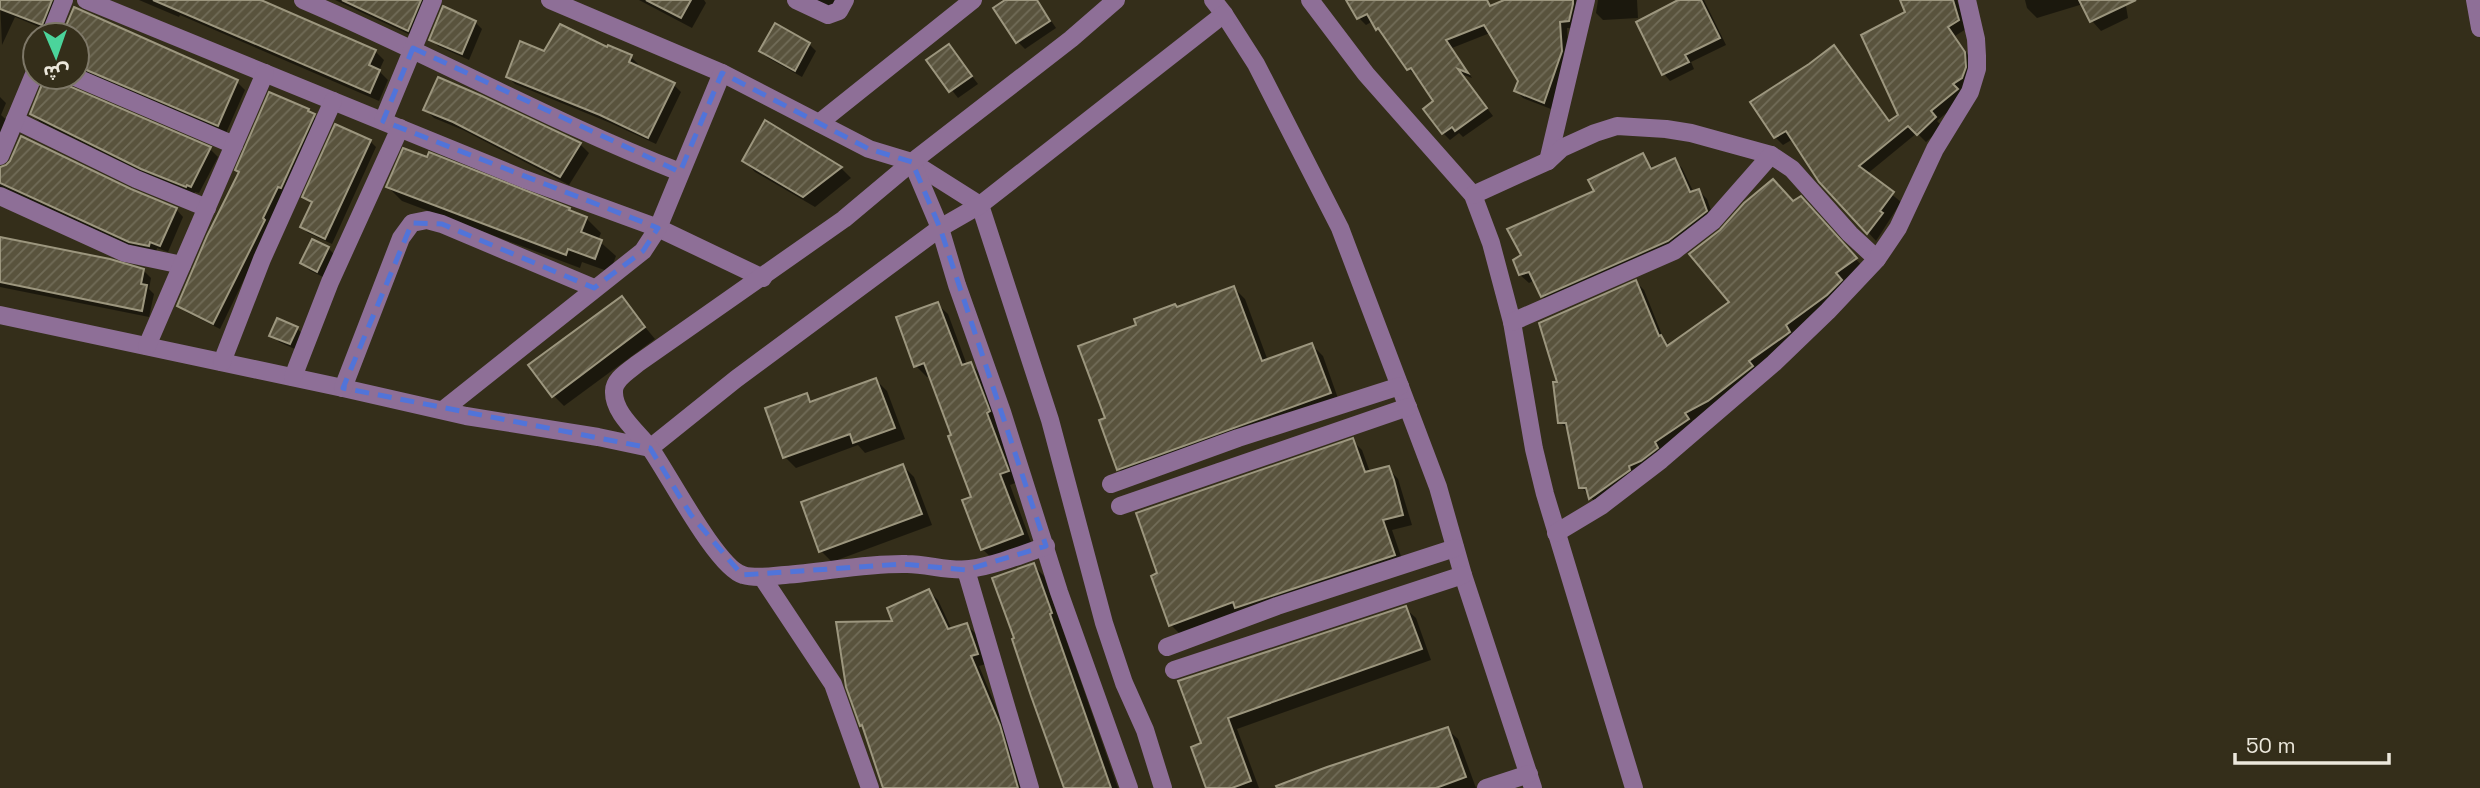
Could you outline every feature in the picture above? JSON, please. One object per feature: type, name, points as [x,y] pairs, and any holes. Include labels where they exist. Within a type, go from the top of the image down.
[{"type":"street","points":[[56,21],[64,0]]},
{"type":"street","points":[[86,0],[524,178],[658,228],[763,278]]},
{"type":"street","points":[[303,0],[412,48],[611,143],[680,172]]},
{"type":"street","points":[[293,377],[391,124],[412,48],[433,0]]},
{"type":"street","points":[[550,0],[722,73],[869,149],[912,162],[980,205],[1050,420],[1104,623],[1124,683],[1145,730],[1163,788]]},
{"type":"street","points":[[796,0],[828,15],[839,10],[845,0]]},
{"type":"street","points":[[819,123],[973,0]]},
{"type":"street","points":[[1046,546],[1004,561],[965,570],[902,564],[762,577],[742,575],[728,566],[691,515],[650,449],[624,418],[613,394],[615,384],[637,364],[844,219],[1116,0]]},
{"type":"street","points":[[1548,161],[1586,0]]},
{"type":"street","points":[[1556,533],[1601,506],[1661,460],[1774,363],[1877,259],[1898,229],[1934,149],[1970,92],[1977,69],[1977,56],[1967,0]]},
{"type":"street","points":[[2475,0],[2480,28]]},
{"type":"street","points":[[1317,2],[1366,74],[1473,195],[1491,243],[1512,322],[1534,449],[1556,533],[1582,609],[1634,788]]},
{"type":"street","points":[[0,315],[443,410],[650,449],[736,379],[940,228],[980,205],[1219,7],[1256,64],[1340,228],[1438,488],[1462,575],[1531,781],[1486,788]]},
{"type":"street","points":[[147,346],[265,73]]},
{"type":"street","points":[[443,410],[643,251],[658,228],[722,73]]},
{"type":"street","points":[[91,84],[234,145]]},
{"type":"street","points":[[0,156],[27,91]]},
{"type":"street","points":[[222,362],[262,259],[333,101]]},
{"type":"street","points":[[15,120],[136,179],[207,208]]},
{"type":"street","points":[[1473,195],[1548,161],[1562,148],[1617,126],[1691,133],[1771,155],[1792,169],[1850,234],[1877,259]]},
{"type":"street","points":[[1512,322],[1674,251],[1713,221],[1771,155]]},
{"type":"street","points":[[912,162],[940,228],[1063,604],[1129,788]]},
{"type":"street","points":[[0,196],[125,253],[182,265]]},
{"type":"street","points":[[343,387],[401,238],[412,223],[427,220],[442,224],[594,288]]},
{"type":"street","points":[[1111,484],[1238,438],[1399,386]]},
{"type":"street","points":[[1120,506],[1408,407]]},
{"type":"street","points":[[1238,438],[1246,462]]},
{"type":"street","points":[[1167,647],[1277,606],[1455,548]]},
{"type":"street","points":[[965,570],[1030,788]]},
{"type":"street","points":[[1174,670],[1462,575]]},
{"type":"street","points":[[762,577],[833,684],[870,788]]},
{"type":"street","points":[[1277,606],[1286,633]]},
{"type":"highlighted area","points":[[413,48],[680,172],[722,73],[869,149],[912,162],[940,228],[1046,546],[966,570],[902,564],[742,575],[691,515],[650,448],[343,388],[412,223],[442,224],[594,288],[643,251],[658,228],[383,121]]},
{"type":"building","points":[[0,0],[52,0],[44,21],[32,21],[0,9]]},
{"type":"building","points":[[153,0],[261,0],[376,50],[369,65],[380,70],[370,93]]},
{"type":"building","points":[[342,0],[421,0],[408,31]]},
{"type":"building","points":[[646,0],[691,0],[681,18]]},
{"type":"building","points":[[1005,0],[1037,0],[1050,21],[1016,43],[993,8]]},
{"type":"building","points":[[1346,0],[1487,0],[1490,6],[1504,0],[1573,0],[1573,4],[1569,21],[1560,22],[1562,51],[1544,103],[1514,91],[1518,81],[1484,25],[1446,40],[1468,73],[1458,69],[1487,108],[1455,131],[1452,127],[1442,134],[1423,109],[1433,101],[1411,68],[1407,70],[1367,14],[1357,19]]},
{"type":"building","points":[[1678,0],[1701,0],[1720,38],[1685,55],[1689,62],[1662,75],[1636,22]]},
{"type":"building","points":[[1900,0],[1953,0],[1959,20],[1948,27],[1965,52],[1966,67],[1962,78],[1953,84],[1958,89],[1931,111],[1936,117],[1917,135],[1908,126],[1859,166],[1894,192],[1880,211],[1883,213],[1867,234],[1819,182],[1786,131],[1774,138],[1750,102],[1834,45],[1889,121],[1898,115],[1861,35],[1905,12]]},
{"type":"building","points":[[2079,0],[2136,0],[2090,22]]},
{"type":"building","points":[[443,6],[476,21],[462,54],[429,40]]},
{"type":"building","points":[[74,7],[238,80],[218,126],[91,72],[91,21],[68,21]]},
{"type":"building","points":[[775,23],[810,43],[795,71],[759,51]]},
{"type":"building","points":[[560,24],[607,47],[608,45],[632,55],[629,62],[675,83],[648,138],[600,115],[506,77],[520,41],[544,51]]},
{"type":"building","points":[[949,44],[972,76],[949,92],[926,60]]},
{"type":"building","points":[[438,77],[581,143],[560,177],[453,122],[423,110]]},
{"type":"building","points":[[39,91],[80,91],[211,147],[191,187],[186,187],[141,169],[30,114]]},
{"type":"building","points":[[269,92],[315,114],[213,324],[177,306],[207,236],[239,172],[235,170]]},
{"type":"building","points":[[765,120],[842,167],[803,197],[742,161]]},
{"type":"building","points":[[335,124],[371,140],[325,239],[300,227],[312,202],[302,197]]},
{"type":"building","points":[[21,136],[177,208],[160,246],[150,242],[149,246],[129,242],[0,183],[0,167],[10,161]]},
{"type":"building","points":[[403,148],[427,157],[429,152],[587,217],[581,232],[602,240],[595,259],[568,249],[566,255],[386,187]]},
{"type":"building","points":[[1643,153],[1651,169],[1675,158],[1690,192],[1699,189],[1707,211],[1668,241],[1541,297],[1529,272],[1519,275],[1513,260],[1521,255],[1507,229],[1594,191],[1588,180]]},
{"type":"building","points":[[1773,179],[1793,201],[1801,196],[1857,258],[1836,273],[1842,280],[1827,295],[1786,325],[1790,332],[1749,361],[1753,366],[1708,401],[1685,413],[1689,419],[1655,442],[1658,448],[1629,466],[1630,470],[1589,499],[1586,488],[1579,488],[1566,423],[1558,423],[1553,382],[1557,382],[1539,323],[1636,280],[1659,336],[1661,335],[1667,346],[1729,302],[1689,254],[1720,230],[1744,203]]},
{"type":"building","points":[[0,237],[110,259],[144,269],[141,284],[147,285],[142,311],[0,282]]},
{"type":"building","points":[[312,239],[329,247],[317,272],[300,263]]},
{"type":"building","points":[[1234,286],[1262,361],[1312,343],[1331,393],[1117,470],[1099,420],[1105,418],[1078,346],[1136,325],[1134,319]]},
{"type":"building","points":[[622,296],[645,327],[552,397],[528,365]]},
{"type":"building","points":[[938,302],[962,365],[971,362],[990,411],[987,413],[1009,471],[1000,474],[1023,534],[981,550],[962,500],[971,497],[948,436],[951,435],[924,363],[914,367],[896,317]]},
{"type":"building","points":[[277,318],[298,327],[290,344],[269,336]]},
{"type":"building","points":[[876,378],[895,428],[853,443],[850,434],[783,458],[765,408],[807,393],[810,402]]},
{"type":"building","points":[[1353,438],[1365,472],[1389,466],[1403,515],[1383,520],[1395,555],[1235,608],[1233,602],[1169,626],[1151,576],[1157,573],[1136,513]]},
{"type":"building","points":[[903,464],[922,514],[819,552],[801,502]]},
{"type":"building","points":[[1034,563],[1111,788],[1064,788],[1031,696],[992,578]]},
{"type":"building","points":[[929,589],[948,629],[967,623],[978,654],[971,656],[1000,725],[1018,788],[883,788],[846,687],[836,622],[892,621],[887,608]]},
{"type":"building","points":[[1406,606],[1422,649],[1228,718],[1251,781],[1232,788],[1206,788],[1191,747],[1201,743],[1178,681]]},
{"type":"building","points":[[1448,727],[1466,777],[1436,788],[1276,786],[1327,767]]}]
